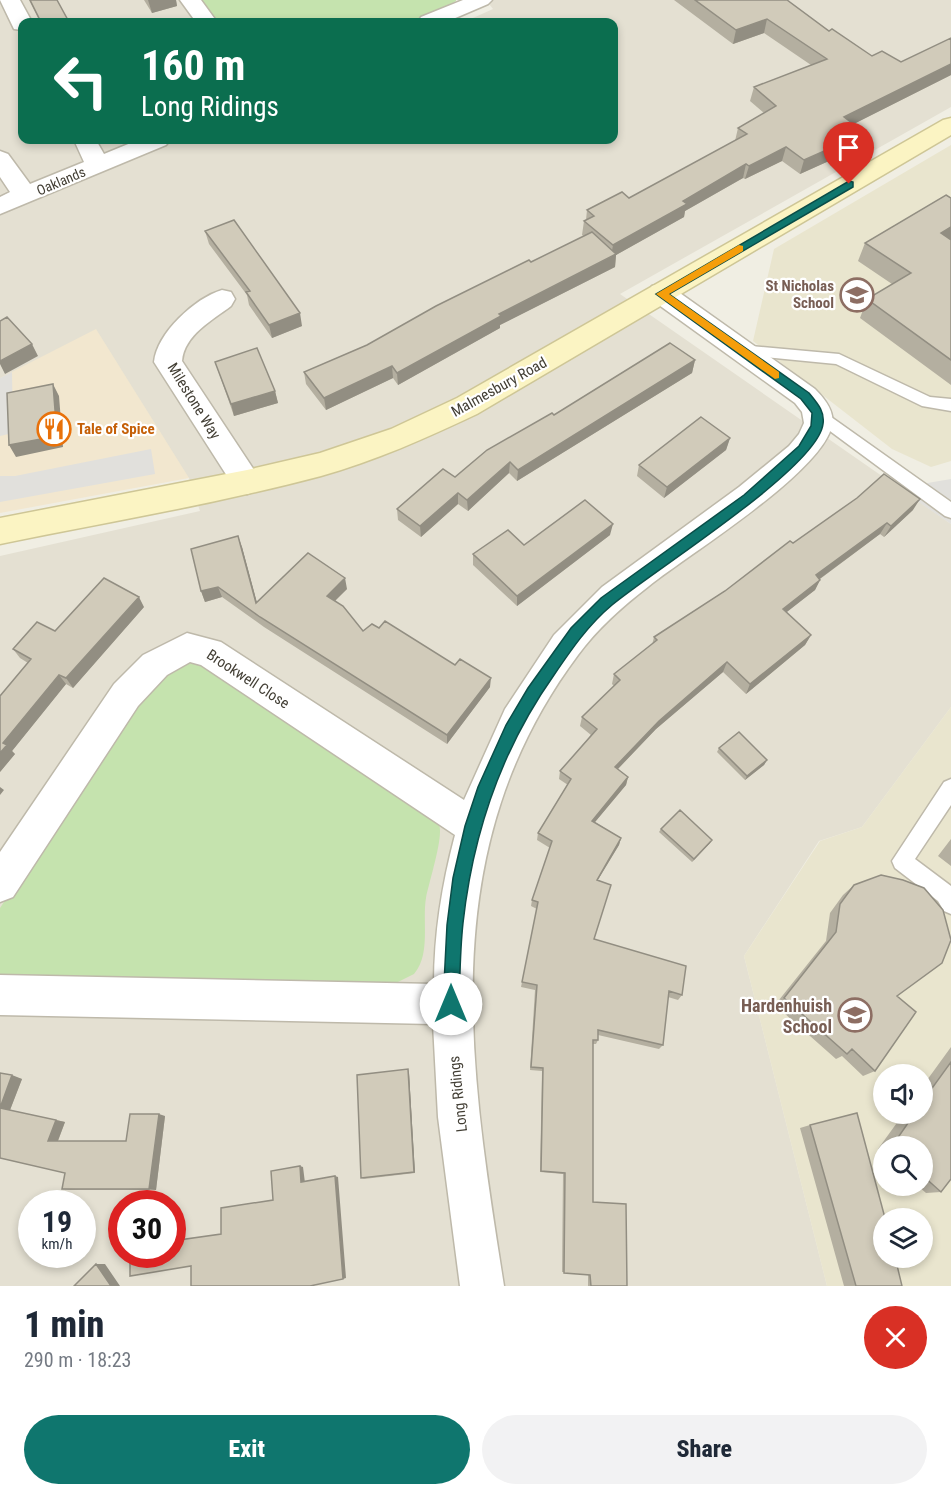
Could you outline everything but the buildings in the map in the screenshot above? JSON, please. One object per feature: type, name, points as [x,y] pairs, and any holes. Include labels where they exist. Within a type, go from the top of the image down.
[{"type":"main road","name":"Malmesbury Road","points":[[0,531],[247,482],[346,457],[427,426],[477,400],[951,125]]},
{"type":"street","points":[[190,0],[203,18]]},
{"type":"street","points":[[437,18],[473,1]]},
{"type":"street","points":[[8,4],[18,18]]},
{"type":"street","name":"Oaklands","points":[[87,144],[98,165]]},
{"type":"street","name":"Oaklands","points":[[0,206],[148,144]]},
{"type":"street","name":"Oaklands","points":[[0,159],[25,196]]},
{"type":"street","points":[[661,294],[801,393],[818,412]]},
{"type":"street","name":"Milestone Way","points":[[222,299],[175,338],[168,349],[168,362],[247,482]]},
{"type":"street","name":"Long Ridings","points":[[482,1286],[456,1083],[451,1004],[455,925],[461,878],[472,826],[485,787],[511,729],[550,667],[576,632],[624,587],[748,498],[804,449],[817,427],[818,412]]},
{"type":"street","name":"Brookwell Close","points":[[0,884],[126,695],[155,665],[187,646],[209,652],[472,826]]},
{"type":"street","points":[[0,994],[451,1004]]},
{"type":"lane","points":[[740,350],[839,359],[927,402],[951,405]]},
{"type":"lane","points":[[818,412],[951,511]]},
{"type":"lane","points":[[951,788],[902,861],[945,894],[951,904]]},
{"type":"shaded area","points":[[0,0],[184,0],[196,18],[18,18],[18,144],[618,144],[618,18],[473,18],[493,9],[486,0],[951,0],[951,107],[620,294],[951,524],[951,707],[862,827],[819,841],[744,956],[827,1286],[0,1286],[0,556],[200,511],[189,478],[0,378]]},
{"type":"shaded area","name":"St Nicholas School","points":[[951,145],[951,461],[931,467],[892,449],[753,341],[774,249]]},
{"type":"shaded area","points":[[96,329],[189,478],[0,513],[0,378]]},
{"type":"shaded area","points":[[12,372],[13,433],[0,436],[0,378]]},
{"type":"shaded area","points":[[151,449],[155,474],[0,502],[0,476],[15,476]]},
{"type":"shaded area","points":[[951,479],[951,524],[898,488]]},
{"type":"shaded area","name":"Hardenhuish School","points":[[951,707],[951,1286],[827,1286],[744,956],[820,841],[862,827]]},
{"type":"green space","points":[[198,0],[456,0],[443,10],[423,18],[210,18]]},
{"type":"green space","points":[[187,663],[208,666],[439,825],[440,839],[426,898],[424,948],[414,974],[394,984],[8,981],[0,975],[0,908],[144,690],[163,675]]},
{"type":"slow traffic","points":[[739,248],[661,294],[775,375]]},
{"type":"place","name":"St Nicholas School","points":[[857,295]]},
{"type":"place","name":"Tale of Spice","points":[[54,429]]},
{"type":"place","name":"Hardenhuish School","points":[[855,1015]]},
{"type":"route","points":[[451,1004],[455,925],[461,878],[472,826],[485,787],[511,729],[533,693],[576,632],[606,602],[748,498],[804,449],[817,427],[818,412],[805,396],[661,294],[849,184]]}]
